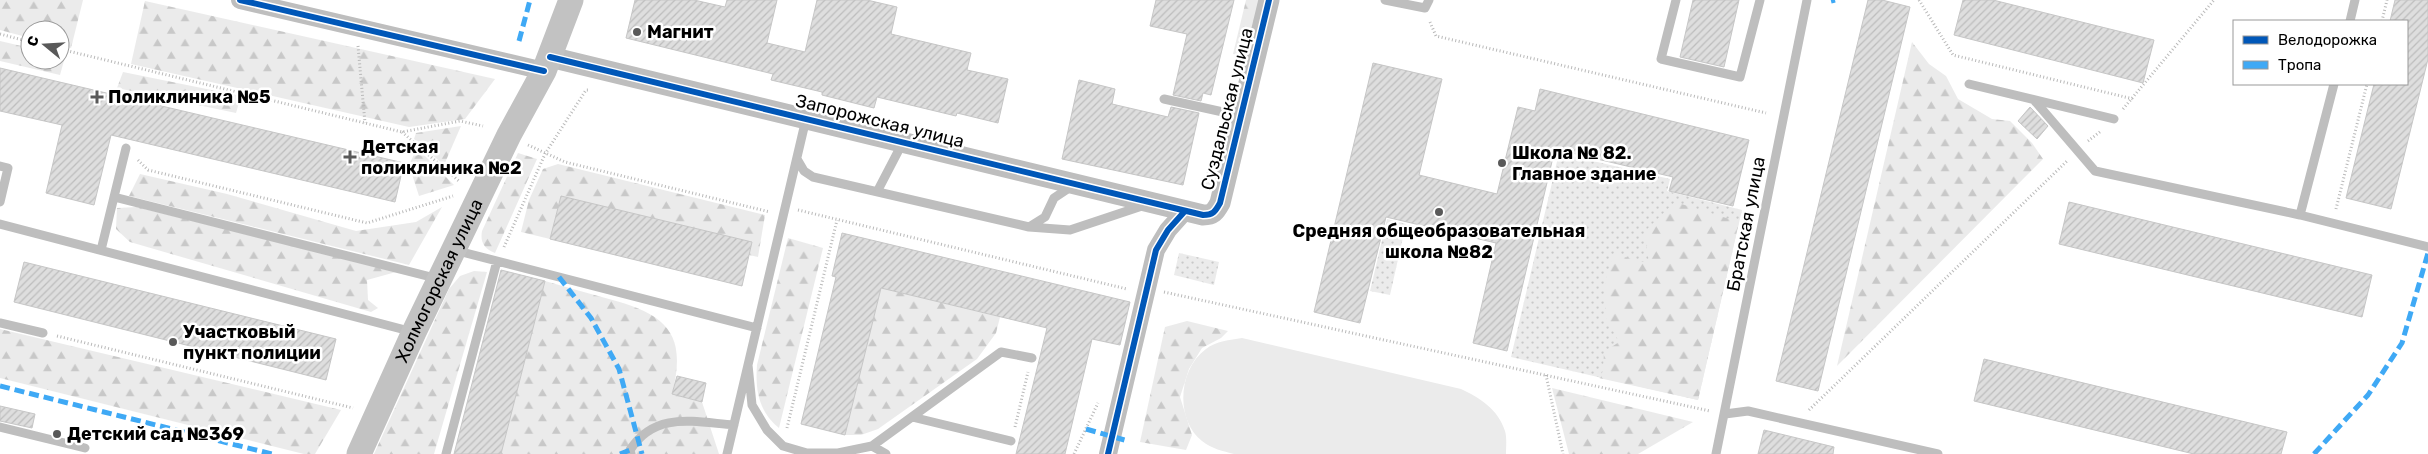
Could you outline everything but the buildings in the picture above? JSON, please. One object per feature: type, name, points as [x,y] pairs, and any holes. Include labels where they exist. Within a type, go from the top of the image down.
[{"type":"main road","name":"Холмогорская улица","points":[[359,454],[414,332],[509,135],[547,64],[571,0]]},
{"type":"street","name":"Запорожская улица","points":[[240,0],[356,26],[806,119],[1194,213]]},
{"type":"street","name":"Суздальская улица","points":[[1194,213],[1210,215],[1215,212],[1220,203],[1269,0]]},
{"type":"street","points":[[1108,454],[1156,250],[1168,230],[1194,213]]},
{"type":"lane","points":[[1385,0],[1427,4]]},
{"type":"lane","points":[[1676,0],[1661,59],[1740,77],[1760,0]]},
{"type":"lane","name":"Братская улица","points":[[1716,454],[1806,0]]},
{"type":"lane","points":[[2350,20],[2355,0]]},
{"type":"lane","points":[[1969,84],[2114,119]]},
{"type":"lane","points":[[2300,215],[2334,85]]},
{"type":"lane","points":[[1164,99],[1241,116]]},
{"type":"lane","points":[[2034,100],[2095,171],[2332,222],[2428,247]]},
{"type":"lane","points":[[727,454],[806,119]]},
{"type":"lane","points":[[878,190],[903,142]]},
{"type":"lane","points":[[101,250],[126,148]]},
{"type":"lane","points":[[797,159],[804,171],[813,177],[878,190],[1029,227],[1070,230],[1152,202]]},
{"type":"lane","points":[[0,166],[8,168],[0,202]]},
{"type":"lane","points":[[1029,227],[1045,217],[1054,198],[1075,184]]},
{"type":"lane","points":[[114,197],[440,279]]},
{"type":"lane","points":[[0,224],[414,332]]},
{"type":"lane","points":[[454,250],[757,328]]},
{"type":"lane","points":[[446,454],[497,261]]},
{"type":"lane","points":[[0,323],[43,333]]},
{"type":"lane","points":[[748,365],[752,405],[782,450],[807,453],[838,453],[872,446],[1001,352],[1032,358]]},
{"type":"lane","points":[[1724,414],[1748,411],[1914,451],[1938,454]]},
{"type":"lane","points":[[912,417],[1011,441]]},
{"type":"lane","points":[[631,454],[630,450],[639,437],[669,421],[734,425]]},
{"type":"lane","points":[[0,427],[85,448]]},
{"type":"lane","points":[[872,446],[886,454]]},
{"type":"path","points":[[1919,0],[1953,55],[2133,99]]},
{"type":"path","points":[[1797,422],[2077,151],[2114,119],[2133,99],[2214,0]]},
{"type":"path","points":[[2382,20],[2387,0]]},
{"type":"path","points":[[1427,4],[1436,36],[1766,113]]},
{"type":"path","points":[[356,26],[365,123]]},
{"type":"path","points":[[0,34],[20,39]]},
{"type":"path","points":[[70,51],[402,132],[460,121],[483,126]]},
{"type":"path","points":[[2332,222],[2367,85]]},
{"type":"path","points":[[497,261],[545,154],[586,90],[596,92]]},
{"type":"path","points":[[402,132],[461,183]]},
{"type":"path","points":[[528,144],[545,154],[565,162],[771,212],[796,210],[1127,289]]},
{"type":"path","points":[[126,148],[148,170],[367,223],[456,195]]},
{"type":"path","points":[[782,450],[837,220]]},
{"type":"path","points":[[1164,292],[1724,414]]},
{"type":"path","points":[[43,333],[353,408]]},
{"type":"path","points":[[1011,441],[1032,358]]},
{"type":"path","points":[[1546,375],[1563,454]]},
{"type":"green space","points":[[0,0],[83,0],[71,48],[70,20],[20,20],[20,35],[0,30]]},
{"type":"green space","points":[[1246,0],[1260,0],[1246,57],[1233,54]]},
{"type":"green space","points":[[145,1],[495,79],[465,119],[409,127],[131,64]]},
{"type":"green space","points":[[0,41],[20,46],[20,66],[0,61]]},
{"type":"green space","points":[[1912,42],[1929,64],[1946,76],[1958,99],[1992,119],[2010,121],[2032,143],[2043,159],[1837,366]]},
{"type":"green space","points":[[39,70],[61,70],[60,75]]},
{"type":"green space","points":[[123,72],[241,96],[236,113],[117,88]]},
{"type":"green space","points":[[461,126],[444,165],[414,139],[416,133]]},
{"type":"green space","points":[[417,148],[454,185],[419,196],[409,165]]},
{"type":"green space","points":[[1212,151],[1226,154],[1217,190],[1203,187]]},
{"type":"green space","points":[[518,153],[537,159],[495,253],[484,245],[482,231]]},
{"type":"green space","points":[[1559,153],[1670,179],[1667,191],[1742,210],[1698,400],[1511,357]]},
{"type":"green space","points":[[558,164],[765,215],[758,257],[749,255],[752,242],[561,196],[550,239],[521,232],[529,200],[543,169]]},
{"type":"green space","points":[[140,174],[227,194],[356,231],[416,222],[442,207],[409,265],[129,196]]},
{"type":"green space","points":[[1675,202],[1739,222],[1698,400],[1599,378],[1603,371],[1604,352],[1619,342],[1605,316],[1606,278],[1614,253],[1639,262],[1649,262],[1644,232]]},
{"type":"green space","points":[[137,207],[396,272],[367,280],[368,300],[378,308],[371,312],[130,242],[116,229],[117,208]]},
{"type":"green space","points":[[1387,219],[1406,224],[1390,295],[1370,291]]},
{"type":"green space","points":[[788,238],[823,248],[779,428],[767,415],[760,400],[757,383],[757,365]]},
{"type":"green space","points":[[1179,253],[1219,262],[1214,285],[1174,275]]},
{"type":"green space","points":[[474,271],[487,272],[434,454],[374,454],[449,289],[460,276]]},
{"type":"green space","points":[[545,281],[628,305],[645,311],[658,319],[668,329],[674,341],[677,355],[672,394],[702,402],[719,454],[501,454]]},
{"type":"green space","points":[[881,288],[1000,317],[996,333],[977,359],[878,429],[861,435],[845,435]]},
{"type":"green space","points":[[1187,321],[1228,331],[1221,338],[1202,348],[1189,369],[1180,397],[1192,435],[1186,450],[1140,442],[1165,327]]},
{"type":"green space","points":[[0,329],[341,410],[315,454],[304,454],[0,378]]},
{"type":"green space","points":[[1242,338],[1461,389],[1488,405],[1498,416],[1506,433],[1506,454],[1234,454],[1214,448],[1202,441],[1193,432],[1187,421],[1183,395],[1185,381],[1197,358],[1206,349],[1228,340]]},
{"type":"green space","points":[[1552,388],[1693,422],[1638,454],[1569,454]]},
{"type":"marked path","points":[[519,41],[530,0]]},
{"type":"marked path","points":[[1831,1],[1835,0]]},
{"type":"marked path","points":[[2314,454],[2368,395],[2402,343],[2428,253]]},
{"type":"marked path","points":[[559,277],[591,318],[619,369],[642,454]]},
{"type":"marked path","points":[[0,386],[272,454]]},
{"type":"marked path","points":[[1086,429],[1128,441]]},
{"type":"marked path","points":[[620,454],[630,450]]},
{"type":"cycle path","points":[[240,0],[544,71]]},
{"type":"cycle path","points":[[550,57],[1206,215],[1217,209],[1220,203],[1269,0]]},
{"type":"cycle path","points":[[1108,454],[1156,250],[1168,230],[1185,211]]},
{"type":"place","name":"Магнит","points":[[637,32]]},
{"type":"place","name":"Поликлиника №5","points":[[97,97]]},
{"type":"place","name":"Детская поликлиника №2","points":[[350,157]]},
{"type":"place","name":"Школа № 82. Главное здание","points":[[1502,163]]},
{"type":"place","name":"Средняя общеобразовательная школа №82","points":[[1439,212]]},
{"type":"place","name":"Участковый пункт полиции","points":[[173,342]]},
{"type":"place","name":"Детский сад №369","points":[[57,434]]}]
